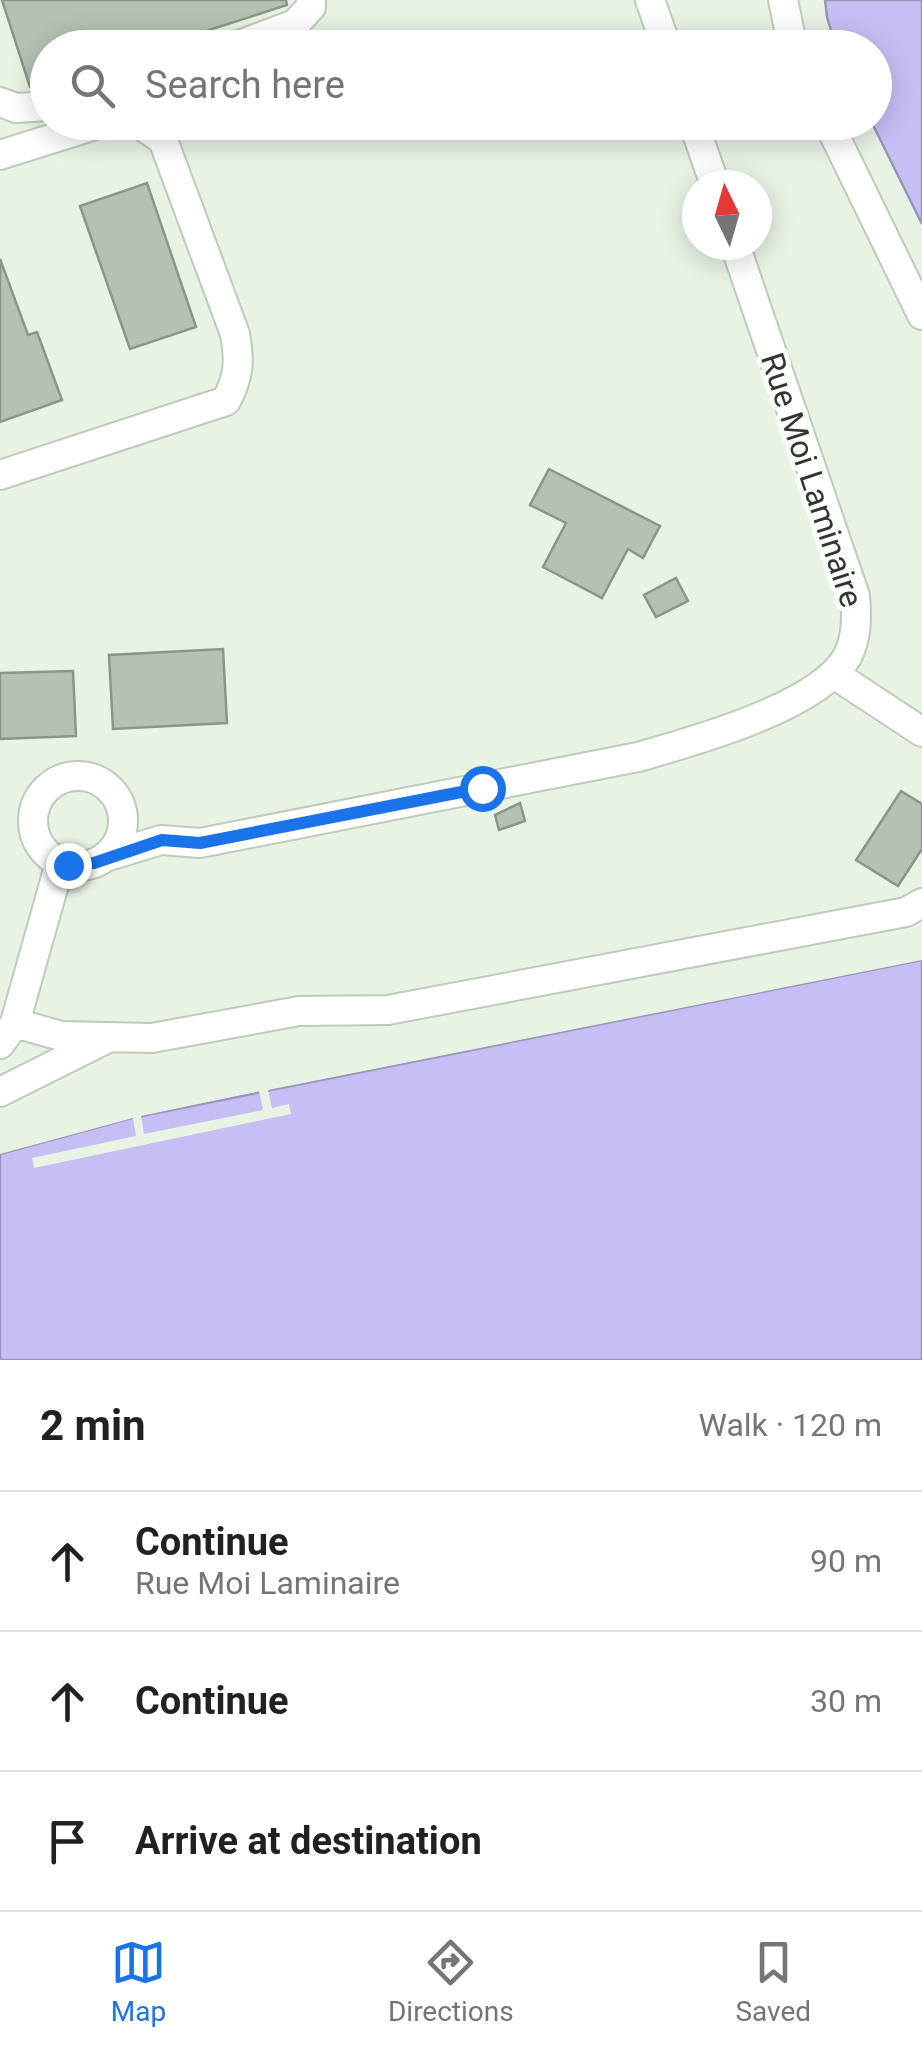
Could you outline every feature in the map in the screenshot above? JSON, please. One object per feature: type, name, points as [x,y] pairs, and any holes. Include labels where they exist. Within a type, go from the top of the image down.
[{"type":"street","points":[[279,30],[295,24],[311,7],[311,0]]},
{"type":"street","points":[[650,0],[661,30]]},
{"type":"street","points":[[783,0],[790,30]]},
{"type":"street","points":[[0,102],[16,108],[30,107]]},
{"type":"street","points":[[0,155],[48,140]]},
{"type":"street","points":[[0,475],[226,400],[237,380],[240,359],[235,334],[163,140]]},
{"type":"street","points":[[699,140],[710,170]]},
{"type":"street","points":[[837,140],[922,315]]},
{"type":"street","name":"Rue Moi Laminaire","points":[[740,260],[855,596],[857,616],[852,645],[834,674]]},
{"type":"street","points":[[162,840],[99,781],[74,776],[61,779],[41,794],[35,806],[34,831],[46,853],[60,863],[81,866],[162,840],[218,840],[638,758],[693,742],[764,714],[816,689],[834,674],[919,725]]},
{"type":"street","points":[[105,857],[120,836],[117,799]]},
{"type":"street","points":[[60,863],[8,1033],[152,1038],[298,1011],[388,1010],[906,912],[922,903]]},
{"type":"street","points":[[0,1092],[108,1038]]},
{"type":"shaded area","points":[[825,0],[922,0],[922,224],[880,140],[892,140],[892,30],[831,30]]},
{"type":"shaded area","points":[[922,960],[922,1360],[0,1360],[0,1154],[132,1118]]},
{"type":"pier","points":[[922,955],[922,960],[268,1090],[272,1108],[289,1104],[291,1114],[34,1168],[32,1158],[136,1136],[133,1118],[0,1154],[0,1149],[131,1113]],"holes":[[[259,1091],[263,1110],[144,1134],[141,1116]]]},
{"type":"building","points":[[2,0],[286,0],[287,5],[209,30],[30,30],[30,87]]},
{"type":"building","points":[[147,183],[196,327],[130,349],[80,206]]},
{"type":"building","points":[[0,259],[28,335],[37,332],[62,400],[0,422]]},
{"type":"building","points":[[549,469],[660,526],[643,558],[628,549],[602,598],[543,567],[566,523],[530,505]]},
{"type":"building","points":[[676,578],[688,601],[656,617],[644,595]]},
{"type":"building","points":[[223,649],[227,723],[113,729],[109,655]]},
{"type":"building","points":[[73,671],[76,736],[0,739],[0,673]]},
{"type":"building","points":[[901,791],[922,804],[922,849],[898,886],[856,860]]},
{"type":"building","points":[[520,803],[525,821],[499,830],[495,815]]},
{"type":"route","points":[[68,865],[94,863],[162,840],[200,843],[482,788]]}]
